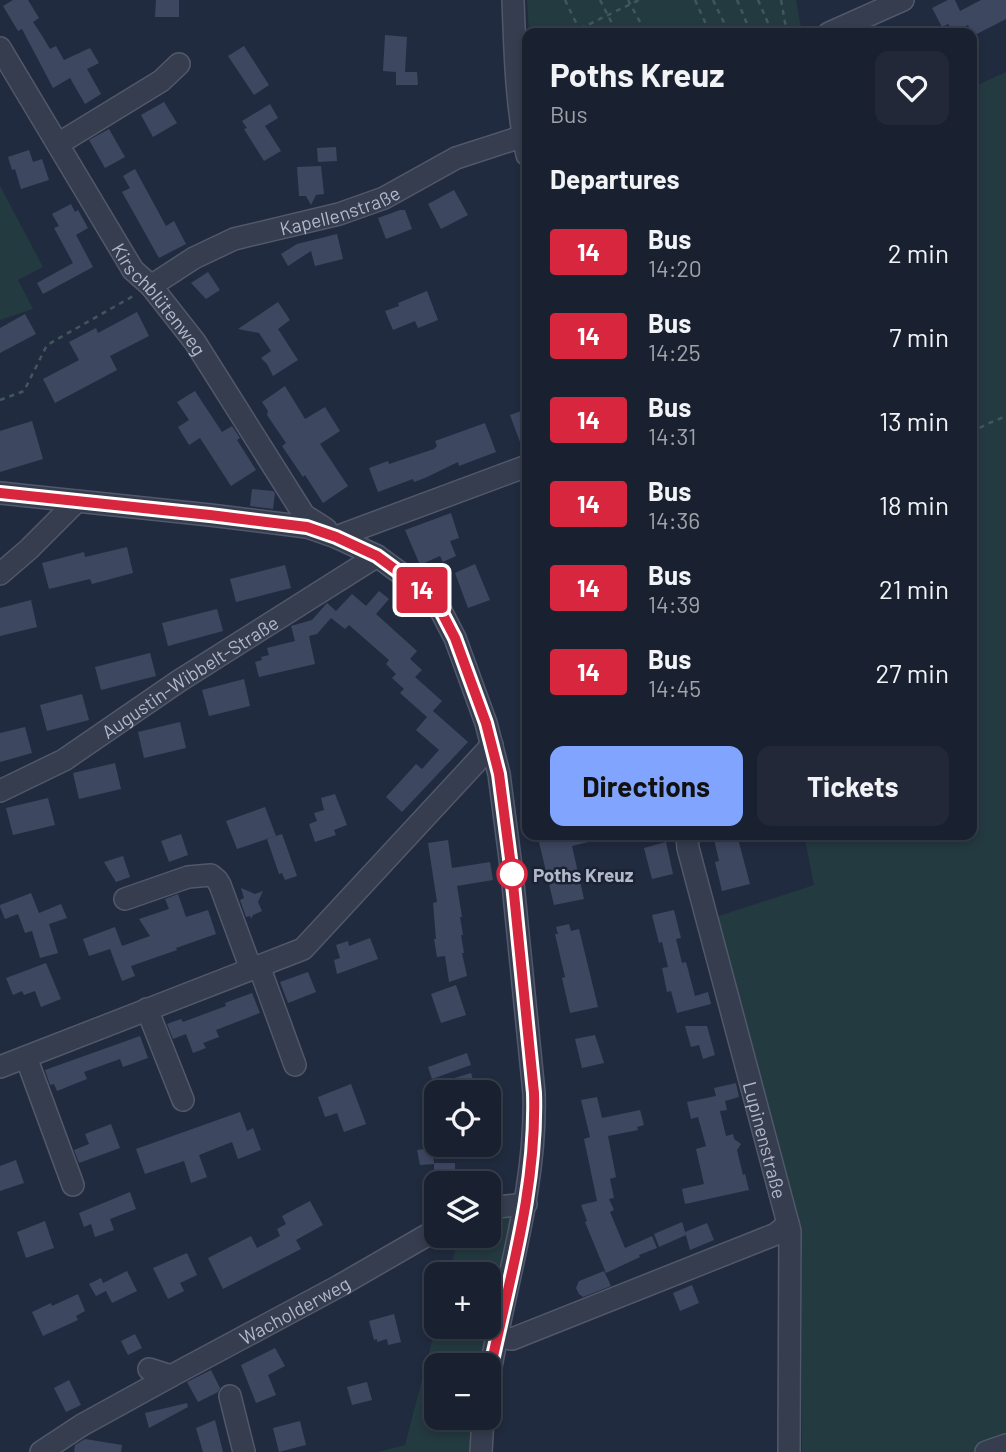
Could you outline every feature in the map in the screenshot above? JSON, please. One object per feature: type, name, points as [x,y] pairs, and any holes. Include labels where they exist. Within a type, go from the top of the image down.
[{"type":"street","points":[[513,0],[516,78],[522,121]]},
{"type":"street","points":[[840,28],[903,0]]},
{"type":"street","name":"Kirschblütenweg","points":[[0,48],[133,270],[151,286],[195,342],[304,515],[336,537]]},
{"type":"street","points":[[58,144],[162,81],[179,64]]},
{"type":"street","name":"Kapellenstraße","points":[[151,286],[194,258],[234,239],[339,214],[384,198],[456,158],[522,143]]},
{"type":"street","points":[[336,537],[522,468]]},
{"type":"street","points":[[0,493],[307,527],[377,556],[415,585],[441,611],[455,638],[486,723],[499,774],[534,1093],[535,1125],[526,1204],[501,1319]]},
{"type":"street","points":[[0,574],[77,501]]},
{"type":"street","name":"Augustin-Wibbelt-Straße","points":[[0,790],[64,760],[179,681],[377,556]]},
{"type":"street","points":[[0,1067],[303,949],[492,745]]},
{"type":"street","name":"Lupinenstraße","points":[[687,840],[790,1231],[789,1452]]},
{"type":"street","points":[[125,899],[188,877],[211,875],[217,880],[295,1065]]},
{"type":"street","points":[[147,1009],[183,1100]]},
{"type":"street","points":[[26,1057],[74,1185]]},
{"type":"street","points":[[501,1207],[526,1204]]},
{"type":"street","points":[[501,1338],[512,1339],[776,1234],[788,1224]]},
{"type":"street","name":"Wacholderweg","points":[[41,1452],[82,1425],[424,1237]]},
{"type":"street","points":[[149,1369],[171,1376]]},
{"type":"street","points":[[230,1395],[244,1452]]},
{"type":"street","points":[[481,1452],[483,1430]]},
{"type":"street","points":[[986,1452],[1006,1445]]},
{"type":"path","points":[[565,0],[579,28]]},
{"type":"path","points":[[600,0],[615,28]]},
{"type":"path","points":[[581,28],[629,2],[639,0]]},
{"type":"path","points":[[695,0],[708,28]]},
{"type":"path","points":[[713,0],[727,28]]},
{"type":"path","points":[[737,0],[749,28]]},
{"type":"path","points":[[758,0],[770,28]]},
{"type":"path","points":[[781,0],[786,28]]},
{"type":"path","points":[[629,2],[643,28]]},
{"type":"path","points":[[0,400],[24,391],[47,345],[151,286]]},
{"type":"path","points":[[977,430],[1006,416]]},
{"type":"green space","points":[[527,0],[796,0],[801,28],[529,28]]},
{"type":"green space","points":[[1006,72],[1006,1452],[802,1452],[802,1237],[716,917],[814,885],[805,840],[977,840],[977,85]]},
{"type":"green space","points":[[0,186],[43,267],[18,280],[33,309],[0,320]]},
{"type":"green space","points":[[511,1216],[501,1269],[501,1262],[452,1262],[456,1248],[501,1248],[501,1219]]},
{"type":"green space","points":[[433,1339],[488,1339],[485,1353],[429,1353]]},
{"type":"green space","points":[[424,1372],[424,1430],[473,1430],[472,1452],[378,1452],[405,1445]]},
{"type":"building","points":[[13,0],[28,0],[39,18],[33,22],[50,49],[56,46],[64,60],[90,48],[99,63],[87,69],[101,94],[85,104],[70,78],[53,88],[22,29],[18,31],[3,6]]},
{"type":"building","points":[[156,0],[179,0],[179,17],[155,17]]},
{"type":"building","points":[[948,0],[955,0],[960,11],[981,0],[1006,0],[1006,19],[977,34],[977,28],[969,28],[968,25],[951,28],[948,24],[942,27],[932,8]]},
{"type":"building","points":[[385,35],[407,37],[405,72],[417,72],[418,85],[396,85],[396,72],[383,71]]},
{"type":"building","points":[[244,46],[269,85],[254,95],[228,56]]},
{"type":"building","points":[[164,102],[177,123],[153,137],[141,115]]},
{"type":"building","points":[[270,104],[278,118],[265,126],[281,151],[264,161],[244,129],[247,128],[242,121]]},
{"type":"building","points":[[109,129],[125,157],[105,168],[89,140]]},
{"type":"building","points":[[336,147],[337,161],[318,162],[317,148]]},
{"type":"building","points":[[29,150],[33,162],[42,159],[49,180],[21,189],[8,157]]},
{"type":"building","points":[[321,166],[324,194],[316,195],[311,205],[306,196],[299,196],[297,167]]},
{"type":"building","points":[[135,169],[166,226],[174,221],[186,244],[159,258],[122,192],[130,188],[123,176]]},
{"type":"building","points":[[454,190],[468,215],[441,229],[428,204]]},
{"type":"building","points":[[71,204],[75,212],[78,210],[88,228],[76,235],[93,267],[43,294],[37,283],[73,263],[54,228],[59,226],[52,214]]},
{"type":"building","points":[[405,210],[412,229],[386,239],[378,218]]},
{"type":"building","points":[[337,234],[343,259],[315,266],[311,251],[288,266],[281,254],[297,244]]},
{"type":"building","points":[[208,272],[220,290],[206,299],[191,283]]},
{"type":"building","points":[[427,291],[438,320],[418,328],[415,321],[393,330],[385,311]]},
{"type":"building","points":[[278,302],[290,320],[278,329],[298,360],[273,376],[261,358],[271,351],[259,333],[238,329]]},
{"type":"building","points":[[137,312],[149,336],[110,356],[117,370],[55,403],[43,379],[79,360],[69,342],[96,328],[98,333]]},
{"type":"building","points":[[25,314],[36,334],[0,353],[0,328]]},
{"type":"building","points":[[285,386],[305,419],[325,407],[340,431],[320,444],[348,486],[323,503],[282,446],[286,443],[267,415],[268,411],[262,402]]},
{"type":"building","points":[[195,391],[222,432],[232,426],[240,438],[237,440],[256,470],[231,486],[200,438],[189,445],[178,427],[189,420],[177,402]]},
{"type":"building","points":[[522,411],[522,448],[510,415]]},
{"type":"building","points":[[32,421],[43,459],[0,472],[0,431]]},
{"type":"building","points":[[485,423],[496,452],[459,466],[458,462],[425,478],[414,482],[413,479],[378,492],[369,468],[434,449],[437,446],[435,441]]},
{"type":"building","points":[[252,489],[273,491],[273,509],[250,506]]},
{"type":"building","points":[[451,513],[459,538],[450,541],[456,556],[443,562],[440,556],[420,565],[405,530]]},
{"type":"building","points":[[127,547],[133,573],[92,584],[90,579],[49,589],[42,563],[84,552],[85,557]]},
{"type":"building","points":[[475,564],[490,600],[468,608],[455,573]]},
{"type":"building","points":[[285,565],[291,588],[236,602],[230,579]]},
{"type":"building","points":[[379,591],[389,599],[376,614],[417,651],[410,659],[422,670],[415,677],[442,701],[433,711],[468,742],[402,812],[386,797],[416,764],[422,769],[439,750],[416,730],[427,717],[400,693],[404,689],[392,678],[396,674],[386,664],[389,660],[349,625],[345,629],[331,618],[317,634],[309,636],[315,664],[259,677],[255,662],[269,655],[267,648],[295,641],[291,626],[312,620],[327,603],[336,611],[352,594],[366,606]]},
{"type":"building","points":[[31,600],[37,627],[0,636],[0,608]]},
{"type":"building","points":[[217,609],[223,631],[168,646],[162,623]]},
{"type":"building","points":[[150,653],[156,676],[101,690],[95,667]]},
{"type":"building","points":[[244,679],[250,706],[209,716],[202,690]]},
{"type":"building","points":[[82,694],[89,720],[47,731],[40,705]]},
{"type":"building","points":[[180,722],[186,748],[144,758],[138,732]]},
{"type":"building","points":[[25,727],[32,753],[0,762],[0,733]]},
{"type":"building","points":[[115,763],[121,789],[79,799],[73,773]]},
{"type":"building","points":[[335,794],[347,825],[334,830],[336,835],[315,842],[309,824],[317,821],[314,813],[324,810],[321,798]]},
{"type":"building","points":[[48,798],[55,825],[13,835],[6,808]]},
{"type":"building","points":[[265,807],[276,836],[237,849],[226,821]]},
{"type":"building","points":[[181,834],[188,855],[169,862],[161,841]]},
{"type":"building","points":[[282,834],[297,876],[285,880],[282,873],[279,874],[267,839]]},
{"type":"building","points":[[448,840],[452,868],[490,862],[493,880],[457,886],[462,917],[462,953],[467,976],[449,982],[445,956],[437,957],[434,939],[433,903],[437,902],[428,843]]},
{"type":"building","points":[[538,840],[597,840],[572,846],[584,899],[554,905]]},
{"type":"building","points":[[714,840],[738,840],[750,884],[722,891],[715,862],[719,861]]},
{"type":"building","points":[[666,842],[673,874],[652,879],[644,848]]},
{"type":"building","points":[[123,856],[130,877],[116,882],[104,862]]},
{"type":"building","points":[[241,888],[255,894],[263,891],[258,902],[262,911],[251,919],[250,916],[246,917],[240,900],[244,898]]},
{"type":"building","points":[[31,893],[39,913],[61,904],[67,918],[49,924],[58,953],[40,958],[32,931],[25,933],[18,914],[5,919],[0,905]]},
{"type":"building","points":[[178,894],[186,917],[208,910],[216,934],[131,966],[135,976],[122,981],[110,949],[89,956],[83,939],[115,927],[122,946],[150,936],[139,919],[169,909],[165,899]]},
{"type":"building","points":[[674,910],[681,938],[676,939],[682,963],[686,962],[695,996],[708,992],[711,1004],[677,1013],[671,991],[667,992],[662,968],[668,967],[652,915]]},
{"type":"building","points":[[569,924],[571,931],[579,929],[598,1007],[570,1013],[555,934],[558,934],[556,927]]},
{"type":"building","points":[[370,938],[378,959],[337,974],[334,960],[340,958],[336,945],[348,941],[349,946]]},
{"type":"building","points":[[46,963],[61,999],[41,1007],[35,991],[24,995],[22,991],[13,995],[6,978]]},
{"type":"building","points":[[308,972],[316,992],[288,1003],[280,982]]},
{"type":"building","points":[[456,985],[466,1015],[441,1023],[431,994]]},
{"type":"building","points":[[252,993],[260,1013],[216,1030],[219,1037],[203,1043],[206,1048],[193,1053],[186,1034],[173,1039],[167,1024],[181,1019],[183,1022]]},
{"type":"building","points":[[685,1026],[707,1026],[715,1055],[703,1059],[699,1045],[691,1047]]},
{"type":"building","points":[[595,1035],[604,1063],[582,1068],[575,1039]]},
{"type":"building","points":[[140,1036],[148,1058],[123,1067],[120,1059],[84,1072],[87,1079],[57,1091],[54,1084],[50,1085],[45,1070]]},
{"type":"building","points":[[467,1053],[471,1065],[432,1079],[428,1067]]},
{"type":"building","points":[[471,1073],[473,1080],[448,1080]]},
{"type":"building","points":[[736,1083],[739,1097],[725,1101],[727,1110],[720,1111],[726,1136],[733,1134],[734,1139],[741,1144],[737,1150],[749,1190],[685,1204],[682,1189],[704,1184],[696,1149],[706,1146],[698,1117],[691,1119],[687,1102],[716,1096],[714,1088]]},
{"type":"building","points":[[351,1084],[366,1124],[344,1132],[337,1113],[325,1117],[318,1097]]},
{"type":"building","points":[[597,1097],[602,1118],[640,1110],[644,1125],[637,1127],[638,1130],[608,1136],[616,1177],[610,1179],[614,1198],[609,1199],[614,1210],[610,1212],[625,1248],[652,1236],[657,1248],[606,1273],[585,1222],[587,1221],[581,1205],[597,1201],[584,1139],[590,1137],[581,1100]]},
{"type":"building","points":[[240,1112],[247,1131],[253,1128],[261,1150],[238,1159],[232,1142],[199,1155],[207,1177],[191,1183],[184,1161],[145,1174],[136,1149]]},
{"type":"building","points":[[111,1124],[120,1148],[79,1163],[74,1150],[89,1144],[85,1134]]},
{"type":"building","points":[[424,1149],[424,1157],[433,1157],[434,1163],[455,1163],[455,1171],[434,1171],[434,1164],[420,1165],[417,1150]]},
{"type":"building","points":[[16,1160],[24,1183],[0,1191],[0,1166]]},
{"type":"building","points":[[130,1192],[136,1209],[110,1219],[114,1230],[95,1237],[91,1224],[84,1227],[79,1213]]},
{"type":"building","points":[[310,1201],[323,1225],[296,1240],[301,1249],[223,1289],[208,1258],[251,1236],[257,1248],[280,1236],[277,1229],[286,1224],[282,1216]]},
{"type":"building","points":[[45,1221],[54,1248],[26,1258],[17,1232]]},
{"type":"building","points":[[682,1222],[686,1235],[659,1247],[654,1234]]},
{"type":"building","points":[[707,1223],[714,1240],[690,1250],[685,1232]]},
{"type":"building","points":[[187,1253],[197,1275],[180,1283],[184,1291],[168,1299],[153,1268]]},
{"type":"building","points":[[127,1271],[137,1291],[112,1303],[106,1291],[96,1296],[89,1284],[101,1278],[103,1283]]},
{"type":"building","points":[[604,1271],[611,1286],[583,1297],[579,1294],[576,1288],[579,1281]]},
{"type":"building","points":[[692,1285],[699,1303],[680,1311],[673,1293]]},
{"type":"building","points":[[78,1294],[85,1311],[76,1316],[78,1320],[43,1336],[32,1312]]},
{"type":"building","points":[[394,1314],[401,1342],[388,1345],[387,1339],[377,1342],[377,1339],[374,1340],[369,1321]]},
{"type":"building","points":[[135,1334],[142,1348],[128,1355],[121,1341]]},
{"type":"building","points":[[275,1348],[285,1366],[268,1375],[276,1395],[256,1403],[241,1365]]},
{"type":"building","points":[[211,1370],[220,1388],[218,1392],[198,1402],[187,1382]]},
{"type":"building","points":[[69,1380],[81,1405],[66,1412],[54,1388]]},
{"type":"building","points":[[367,1382],[372,1400],[352,1405],[347,1387]]},
{"type":"building","points":[[187,1403],[188,1407],[149,1428],[145,1413]]},
{"type":"building","points":[[215,1420],[223,1452],[203,1452],[196,1428]]},
{"type":"building","points":[[300,1421],[306,1445],[279,1452],[273,1428]]},
{"type":"building","points":[[85,1439],[122,1445],[121,1452],[74,1452],[75,1445]]},
{"type":"bus line","name":"14","points":[[0,493],[307,527],[356,545],[377,556],[407,578],[441,611],[455,638],[486,723],[499,774],[534,1093],[535,1125],[526,1204],[494,1353]]},
{"type":"place","name":"Poths Kreuz","points":[[512,874]]}]
